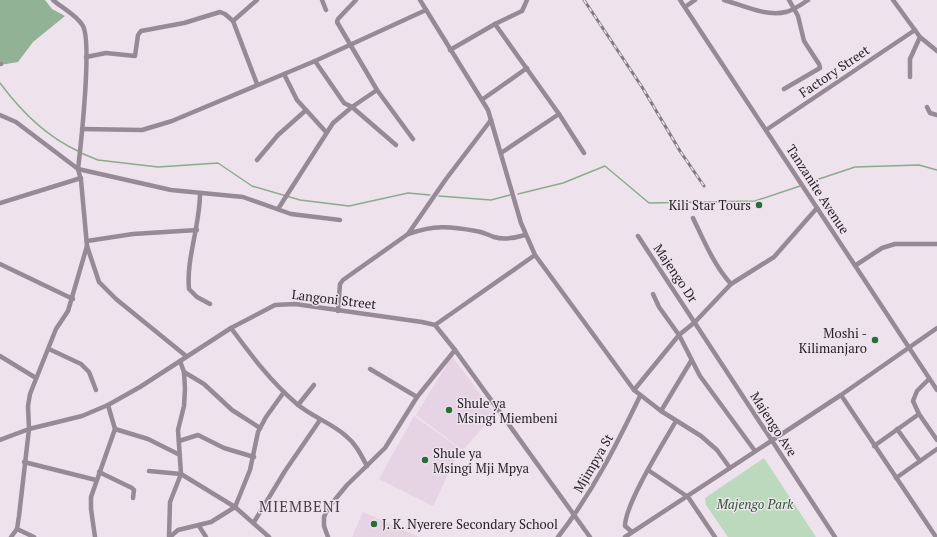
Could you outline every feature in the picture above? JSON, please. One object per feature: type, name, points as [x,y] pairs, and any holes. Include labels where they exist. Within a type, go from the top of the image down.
[{"type":"street","points":[[233,21],[257,0]]},
{"type":"street","points":[[322,0],[326,10]]},
{"type":"street","points":[[356,0],[337,20],[350,46],[377,90],[413,139]]},
{"type":"street","points":[[420,0],[450,50],[483,99],[491,120],[525,235],[535,255],[634,390],[661,411],[701,436],[717,450],[730,468]]},
{"type":"street","points":[[450,50],[495,24],[522,11],[527,0]]},
{"type":"street","name":"Tanzanite Avenue","points":[[680,0],[937,390]]},
{"type":"street","points":[[685,7],[695,0]]},
{"type":"street","points":[[724,0],[763,11],[776,13],[785,13],[795,9],[808,0]]},
{"type":"street","points":[[784,90],[820,68],[804,41],[795,9],[789,0]]},
{"type":"street","points":[[893,0],[920,37],[937,51]]},
{"type":"street","points":[[56,1],[81,23],[86,33],[82,129],[78,169],[81,178],[87,244],[99,282],[116,299],[186,356]]},
{"type":"street","points":[[82,129],[142,130],[158,126],[214,104],[257,84],[350,46],[426,10]]},
{"type":"street","points":[[86,57],[106,53],[135,56],[138,35],[141,31],[184,23],[214,13],[225,14],[233,21],[257,84]]},
{"type":"street","points":[[495,24],[559,114],[584,153]]},
{"type":"street","name":"Factory Street","points":[[766,130],[915,30]]},
{"type":"street","points":[[910,77],[910,60],[920,37]]},
{"type":"street","points":[[315,61],[344,103],[352,107],[396,145]]},
{"type":"street","points":[[483,99],[527,68]]},
{"type":"street","points":[[284,74],[294,95],[305,111],[326,132]]},
{"type":"street","points":[[278,209],[333,122],[377,90]]},
{"type":"street","points":[[927,107],[930,114],[937,115]]},
{"type":"street","points":[[256,160],[278,134],[305,111]]},
{"type":"street","points":[[0,114],[16,122],[78,169],[171,190],[243,197],[291,214],[340,220]]},
{"type":"street","points":[[501,153],[559,114]]},
{"type":"street","points":[[408,234],[446,179],[491,120]]},
{"type":"street","points":[[0,203],[81,178]]},
{"type":"street","points":[[200,193],[200,213],[190,268],[189,289],[196,297],[210,304]]},
{"type":"street","points":[[634,390],[679,335],[695,322],[731,284],[774,257],[817,208]]},
{"type":"street","points":[[693,218],[709,252],[723,275],[731,284]]},
{"type":"street","points":[[338,311],[340,284],[343,280],[408,234],[429,227],[439,226],[478,231],[496,237],[507,238],[525,235]]},
{"type":"street","points":[[87,244],[133,234],[197,230]]},
{"type":"street","name":"Majengo Dr","points":[[638,236],[695,322]]},
{"type":"street","points":[[12,537],[17,529],[29,429],[28,406],[36,378],[56,329],[68,311],[73,299],[75,283],[87,244]]},
{"type":"street","points":[[856,265],[882,248],[895,244],[937,244]]},
{"type":"street","points":[[535,255],[435,325],[455,350],[590,537]]},
{"type":"street","points":[[0,264],[73,299]]},
{"type":"street","points":[[653,294],[659,307],[679,335],[690,361],[755,451]]},
{"type":"street","name":"Langoni Street","points":[[0,440],[29,429],[82,416],[108,405],[140,387],[231,328],[275,305],[295,304],[338,311],[399,318],[435,325]]},
{"type":"street","name":"Majengo Ave","points":[[695,322],[771,441],[835,537]]},
{"type":"street","points":[[231,328],[250,354],[284,392],[298,405],[345,435],[356,447],[367,466]]},
{"type":"street","points":[[625,537],[841,395],[937,328]]},
{"type":"street","points":[[49,349],[81,364],[89,372],[96,390]]},
{"type":"street","points":[[328,537],[324,526],[324,517],[328,508],[347,485],[384,448],[417,397],[455,350]]},
{"type":"street","points":[[0,356],[36,378]]},
{"type":"street","points":[[169,537],[170,502],[181,474],[178,430],[185,399],[184,372],[180,361]]},
{"type":"street","points":[[661,411],[690,361]]},
{"type":"street","points":[[370,369],[417,397]]},
{"type":"street","points":[[184,372],[204,384],[232,410],[260,428]]},
{"type":"street","points":[[929,380],[913,396],[913,401],[918,414],[937,440]]},
{"type":"street","points":[[298,405],[314,385]]},
{"type":"street","points":[[169,537],[178,530],[211,522],[235,507],[254,457],[260,428],[284,392]]},
{"type":"street","points":[[841,395],[936,537]]},
{"type":"street","name":"Mjimpya St","points":[[558,537],[575,515],[611,456],[640,396]]},
{"type":"street","points":[[95,537],[91,497],[115,429],[108,405]]},
{"type":"street","points":[[874,446],[918,414]]},
{"type":"street","points":[[254,522],[285,471],[320,420]]},
{"type":"street","points":[[632,532],[625,526],[626,516],[648,470],[676,421]]},
{"type":"street","points":[[115,429],[148,440],[180,455]]},
{"type":"street","points":[[897,429],[920,461]]},
{"type":"street","points":[[178,441],[198,435],[224,448],[254,457]]},
{"type":"street","points":[[896,478],[937,449]]},
{"type":"street","points":[[24,462],[96,480]]},
{"type":"street","points":[[648,470],[688,497],[715,537]]},
{"type":"street","points":[[149,471],[181,474],[235,507],[254,522],[269,537]]},
{"type":"street","points":[[99,472],[132,488],[135,494],[133,498]]},
{"type":"street","points":[[199,526],[206,537]]},
{"type":"street","points":[[17,529],[34,537]]},
{"type":"shaded area","points":[[452,356],[495,414],[463,450],[416,415]]},
{"type":"shaded area","points":[[414,416],[460,449],[433,506],[379,479]]},
{"type":"shaded area","name":"J. K. Nyerere Secondary School","points":[[363,512],[419,537],[352,537]]},
{"type":"green space","points":[[0,0],[45,0],[52,9],[65,16],[33,42],[18,62],[0,65]]},
{"type":"green space","name":"Majengo Park","points":[[764,458],[816,537],[728,537],[706,505],[705,498]]},
{"type":"waterway","points":[[0,83],[16,103],[35,122],[56,138],[78,151]]},
{"type":"waterway","points":[[81,153],[98,160],[158,167],[218,163],[252,186],[300,200],[349,206],[408,193],[430,195]]},
{"type":"waterway","points":[[810,182],[855,167],[919,165],[937,170]]},
{"type":"waterway","points":[[518,194],[563,183],[605,166],[649,203],[755,201],[800,186]]},
{"type":"waterway","points":[[439,196],[491,200],[510,195]]},
{"type":"railway","points":[[584,0],[642,87],[680,151],[704,186]]},
{"type":"place","name":"Kili Star Tours","points":[[759,205]]},
{"type":"place","name":"Moshi - Kilimanjaro","points":[[875,340]]},
{"type":"place","name":"Shule ya Msingi Miembeni","points":[[449,410]]},
{"type":"place","name":"Shule ya Msingi Mji Mpya","points":[[425,460]]},
{"type":"place","name":"J. K. Nyerere Secondary School","points":[[374,524]]},
{"type":"district","name":"MIEMBENI","points":[[300,506]]}]
